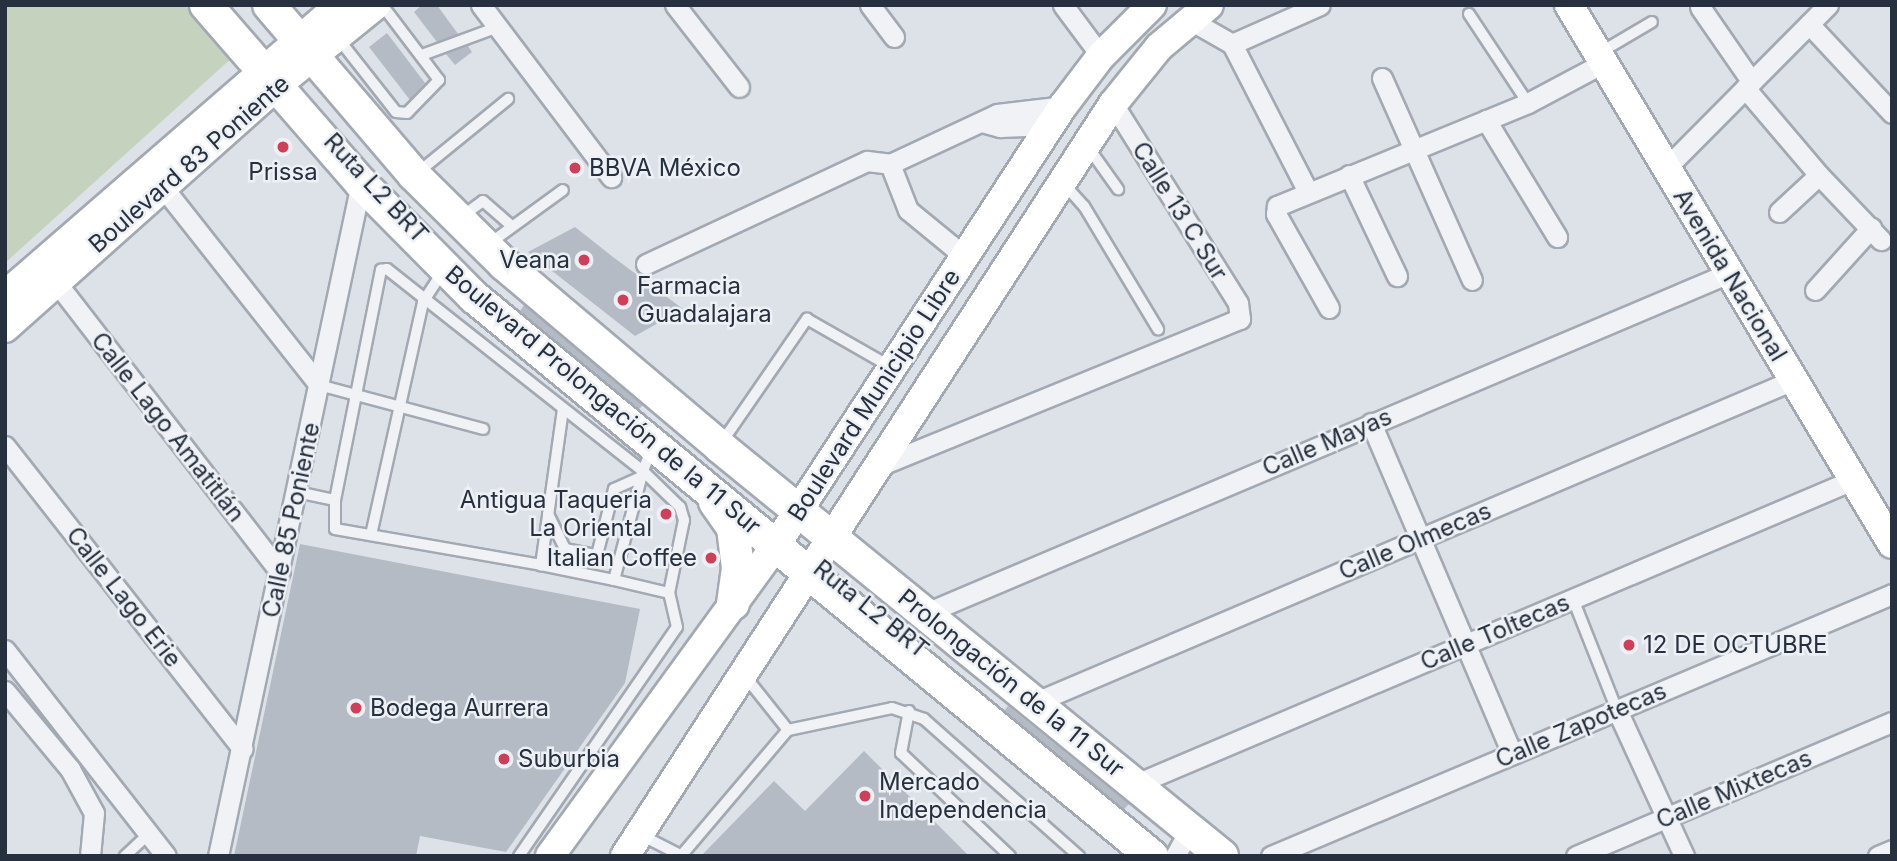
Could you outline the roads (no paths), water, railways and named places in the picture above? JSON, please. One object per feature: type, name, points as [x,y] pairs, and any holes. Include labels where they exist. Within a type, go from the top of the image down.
[{"type":"main road","name":"Boulevard Prolongación de la 11 Sur","points":[[206,5],[361,183],[474,298],[646,464],[694,476],[804,540]]},
{"type":"main road","name":"Boulevard Prolongación de la 11 Sur","points":[[269,5],[299,54],[366,99],[400,169],[485,247],[719,446],[804,540]]},
{"type":"main road","name":"Boulevard 83 Poniente","points":[[5,295],[299,54],[340,5]]},
{"type":"main road","name":"Boulevard 83 Poniente","points":[[299,54],[337,37],[376,5]]},
{"type":"main road","name":"Boulevard Municipio Libre","points":[[633,845],[745,676],[804,540],[892,368],[1057,116],[1101,56],[1152,5]]},
{"type":"main road","name":"Avenida Nacional","points":[[1569,5],[1892,544]]},
{"type":"main road","name":"Boulevard Municipio Libre","points":[[550,856],[565,812],[733,604],[804,540],[879,466],[1113,104],[1159,47],[1199,13]]},
{"type":"main road","name":"Boulevard 83 Poniente","points":[[5,328],[162,186],[271,77]]},
{"type":"main road","points":[[694,476],[733,528],[738,568],[733,604]]},
{"type":"main road","name":"Prolongación de la 11 Sur","points":[[804,540],[926,613],[1136,785],[1174,848]]},
{"type":"main road","name":"Prolongación de la 11 Sur","points":[[804,540],[1174,848],[1222,856]]},
{"type":"street","points":[[481,5],[611,177]]},
{"type":"street","points":[[675,5],[739,88]]},
{"type":"street","points":[[870,5],[894,37]]},
{"type":"street","points":[[1063,5],[1101,56]]},
{"type":"street","points":[[1666,168],[1828,5]]},
{"type":"street","points":[[1232,44],[1314,6]]},
{"type":"street","points":[[1700,7],[1749,85],[1819,175],[1876,234],[1815,289]]},
{"type":"street","points":[[1199,13],[1232,44],[1308,192]]},
{"type":"street","points":[[1809,24],[1892,113]]},
{"type":"street","points":[[1329,308],[1276,214],[1277,206],[1528,103],[1601,58]]},
{"type":"street","points":[[1382,78],[1417,148],[1472,280]]},
{"type":"street","name":"Calle 13 C Sur","points":[[879,466],[1240,319],[1238,303],[1113,104]]},
{"type":"street","points":[[646,264],[867,161],[890,164],[997,114],[1057,116]]},
{"type":"street","points":[[1486,120],[1557,237]]},
{"type":"street","points":[[890,164],[908,210],[964,257]]},
{"type":"street","points":[[1349,175],[1397,276]]},
{"type":"street","points":[[1779,212],[1819,175]]},
{"type":"street","name":"Calle 85 Poniente","points":[[218,856],[243,749],[361,183]]},
{"type":"street","points":[[162,186],[319,385]]},
{"type":"street","name":"Calle Mayas","points":[[926,613],[1729,273]]},
{"type":"street","name":"Calle Lago Amatitlán","points":[[56,282],[280,572]]},
{"type":"street","name":"Calle Olmecas","points":[[1036,702],[1793,380]]},
{"type":"street","points":[[1371,423],[1512,754]]},
{"type":"street","name":"Calle Lago Erie","points":[[5,446],[243,749]]},
{"type":"street","name":"Calle Toltecas","points":[[1136,785],[1853,480]]},
{"type":"street","name":"Calle Zapotecas","points":[[1271,856],[1892,594]]},
{"type":"street","points":[[5,650],[166,856]]},
{"type":"street","points":[[8,699],[70,769],[94,813],[90,856]]},
{"type":"street","points":[[1617,710],[1684,856]]},
{"type":"street","name":"Calle Mixtecas","points":[[1576,856],[1892,722]]},
{"type":"street","points":[[1878,856],[1892,850]]},
{"type":"lane","name":"Ruta L2 BRT","points":[[212,5],[271,77],[477,294],[804,540]]},
{"type":"lane","points":[[337,37],[366,99],[396,113],[407,113],[439,79],[382,5]]},
{"type":"lane","points":[[1469,14],[1528,103]]},
{"type":"lane","points":[[1601,58],[1652,22]]},
{"type":"lane","points":[[422,55],[498,27]]},
{"type":"lane","points":[[400,169],[508,99]]},
{"type":"lane","points":[[1086,144],[1118,190]]},
{"type":"lane","name":"Ruta L2 BRT","points":[[400,169],[496,271],[804,540],[958,679]]},
{"type":"lane","points":[[1062,181],[1084,206],[1158,329]]},
{"type":"lane","points":[[485,247],[563,190]]},
{"type":"lane","points":[[457,219],[483,201],[512,226]]},
{"type":"lane","points":[[371,535],[423,302],[445,268]]},
{"type":"lane","points":[[519,856],[565,812],[677,627],[669,593],[683,513],[646,464],[563,409],[423,302],[387,269],[376,275],[335,500],[335,529],[541,565],[669,593]]},
{"type":"lane","points":[[719,446],[807,319],[892,368]]},
{"type":"lane","points":[[319,385],[483,429]]},
{"type":"lane","points":[[541,565],[563,409]]},
{"type":"lane","points":[[548,513],[565,549],[597,555],[614,489],[646,464]]},
{"type":"lane","points":[[614,580],[646,464]]},
{"type":"lane","points":[[297,492],[335,500]]},
{"type":"lane","points":[[1573,598],[1617,710]]},
{"type":"lane","points":[[745,676],[788,730]]},
{"type":"lane","points":[[633,845],[680,855],[788,730],[877,709],[909,711],[924,719],[1079,856]]},
{"type":"lane","points":[[909,711],[901,753],[1010,856]]},
{"type":"lane","points":[[125,856],[149,834]]},
{"type":"lane","points":[[1174,848],[1208,856]]},
{"type":"place","name":"Prissa","points":[[283,147]]},
{"type":"place","name":"BBVA México","points":[[575,168]]},
{"type":"place","name":"Veana","points":[[584,260]]},
{"type":"place","name":"Farmacia Guadalajara","points":[[623,300]]},
{"type":"place","name":"Antigua Taqueria La Oriental","points":[[666,514]]},
{"type":"place","name":"Italian Coffee","points":[[711,558]]},
{"type":"place","name":"12 DE OCTUBRE","points":[[1629,645]]},
{"type":"place","name":"Bodega Aurrera","points":[[356,708]]},
{"type":"place","name":"Suburbia","points":[[504,759]]},
{"type":"place","name":"Mercado Independencia","points":[[865,796]]}]
